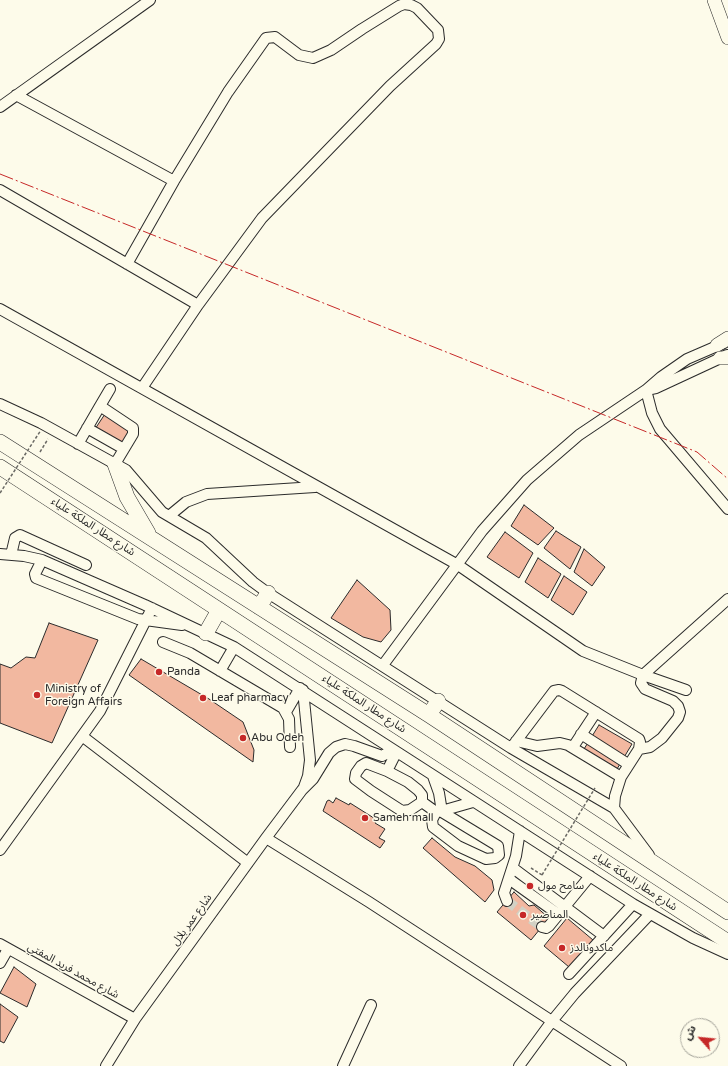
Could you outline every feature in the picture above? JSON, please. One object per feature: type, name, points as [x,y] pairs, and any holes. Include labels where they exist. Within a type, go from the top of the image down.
[{"type":"highway","name":"شارع مطار الملكة علياء","points":[[0,442],[429,715],[728,912]]},
{"type":"highway","points":[[115,464],[127,497],[149,536]]},
{"type":"highway","name":"شارع مطار الملكة علياء","points":[[0,467],[728,942]]},
{"type":"highway","points":[[259,607],[268,593]]},
{"type":"highway","points":[[206,633],[220,610]]},
{"type":"highway","points":[[429,715],[438,701]]},
{"type":"main road","points":[[714,0],[728,38]]},
{"type":"street","points":[[0,107],[150,0]]},
{"type":"street","points":[[127,264],[174,181],[228,92],[266,38],[275,37],[299,55],[313,58],[331,50],[362,29],[404,4],[417,8],[438,30],[438,39],[436,44],[390,86],[262,218],[198,305],[142,388]]},
{"type":"street","points":[[16,95],[174,181]]},
{"type":"street","points":[[0,190],[198,305]]},
{"type":"street","points":[[0,309],[315,487],[458,565],[576,646],[593,656],[686,690]]},
{"type":"street","points":[[383,665],[482,532],[532,475],[579,435],[646,390],[653,382],[687,360],[725,349]]},
{"type":"street","points":[[78,444],[110,389]]},
{"type":"street","points":[[646,390],[652,413],[660,430],[728,509]]},
{"type":"street","points":[[0,404],[41,423],[115,464],[131,475],[152,501],[169,516],[206,538],[253,582],[268,593],[438,701],[514,744],[614,808],[628,830],[658,866]]},
{"type":"street","points":[[100,406],[133,428],[133,434],[115,464]]},
{"type":"street","points":[[87,428],[124,449]]},
{"type":"street","points":[[169,516],[186,502],[207,494],[315,487]]},
{"type":"street","points":[[11,555],[14,538],[20,535],[86,565]]},
{"type":"street","points":[[32,557],[37,543]]},
{"type":"street","points":[[0,554],[32,557],[42,560],[190,625],[234,647],[302,689],[473,802],[633,904],[728,954]]},
{"type":"street","points":[[42,560],[35,574],[36,578],[142,620],[190,625]]},
{"type":"street","points":[[639,749],[650,747],[662,738],[678,718],[680,712],[678,706],[673,701],[645,689],[641,683],[643,675],[728,599]]},
{"type":"street","points":[[0,850],[100,712],[148,606]]},
{"type":"street","points":[[163,642],[181,648],[279,705],[286,712],[289,719],[290,747]]},
{"type":"street","points":[[220,671],[234,647]]},
{"type":"street","points":[[286,712],[302,689]]},
{"type":"street","name":"شارع عمر بلال","points":[[302,689],[310,760],[308,776],[302,790]]},
{"type":"street","points":[[514,744],[556,690],[559,690],[639,739],[639,749],[620,777],[615,796],[614,808]]},
{"type":"street","points":[[573,747],[596,712]]},
{"type":"street","points":[[581,734],[628,764]]},
{"type":"street","points":[[82,736],[248,863]]},
{"type":"street","points":[[514,744],[537,746],[560,743],[573,747],[620,777]]},
{"type":"street","name":"شارع عمر بلال","points":[[106,1066],[136,1019],[266,838],[302,790],[313,779],[329,753],[336,747],[350,745],[382,756],[395,751]]},
{"type":"street","points":[[387,771],[395,751]]},
{"type":"street","points":[[366,763],[387,771],[408,782],[418,790],[422,795],[422,802],[410,810],[402,811],[371,791],[355,778],[356,774],[361,766],[366,763]]},
{"type":"street","points":[[433,776],[439,793],[439,812]]},
{"type":"street","points":[[422,802],[439,812],[498,846],[499,855],[495,858],[486,859],[458,846],[433,827],[432,820],[439,812],[473,802]]},
{"type":"street","points":[[507,901],[504,893],[513,868],[520,831]]},
{"type":"street","points":[[266,838],[369,902],[621,1066]]},
{"type":"street","points":[[513,868],[565,905],[604,936]]},
{"type":"street","points":[[542,927],[547,927],[590,876]]},
{"type":"street","points":[[510,879],[558,914]]},
{"type":"street","points":[[569,974],[633,904]]},
{"type":"street","points":[[519,1066],[552,1021],[599,966],[650,914]]},
{"type":"street","points":[[0,963],[4,946]]},
{"type":"street","name":"شارع محمد فريد المفتي","points":[[4,946],[136,1019]]},
{"type":"street","points":[[344,1065],[371,1005]]},
{"type":"path","points":[[0,493],[41,430]]},
{"type":"path","points":[[542,875],[595,788]]},
{"type":"building","points":[[105,414],[131,430],[122,446],[95,429]]},
{"type":"building","points":[[524,505],[554,528],[538,545],[511,526]]},
{"type":"building","points":[[556,531],[581,547],[570,569],[544,548]]},
{"type":"building","points":[[505,532],[533,553],[519,578],[487,557]]},
{"type":"building","points":[[584,549],[605,567],[592,586],[574,572]]},
{"type":"building","points":[[538,558],[561,574],[548,598],[525,582]]},
{"type":"building","points":[[564,576],[587,592],[573,615],[551,600]]},
{"type":"building","points":[[357,580],[390,610],[391,630],[381,642],[363,637],[331,618]]},
{"type":"building","name":"Ministry of Foreign Affairs","points":[[49,623],[98,640],[52,743],[0,723],[0,664],[11,668],[26,657],[35,658]]},
{"type":"building","points":[[141,659],[209,699],[243,722],[254,750],[253,762],[129,675]]},
{"type":"building","points":[[599,725],[632,744],[617,769],[584,749]]},
{"type":"building","points":[[336,798],[349,805],[350,803],[377,820],[375,823],[385,829],[379,838],[385,841],[380,848],[323,811],[327,801],[329,800],[333,803]]},
{"type":"building","points":[[432,838],[455,857],[475,866],[492,880],[494,890],[485,902],[423,848]]},
{"type":"building","name":"المناصير","points":[[514,892],[529,906],[534,905],[549,918],[531,940],[497,912]]},
{"type":"building","points":[[567,918],[593,940],[569,967],[544,946]]},
{"type":"building","points":[[14,967],[36,984],[27,1007],[0,993]]},
{"type":"building","points":[[0,1004],[18,1017],[4,1043],[0,1041]]},
{"type":"tunnel","points":[[507,901],[542,927]]},
{"type":"power","points":[[0,174],[697,452],[728,479]]},
{"type":"place","name":"Panda","points":[[159,672]]},
{"type":"place","name":"Ministry of Foreign Affairs","points":[[37,695]]},
{"type":"place","name":"Leaf pharmacy","points":[[203,698]]},
{"type":"place","name":"Abu Odeh","points":[[243,738]]},
{"type":"place","name":"Sameh mall","points":[[365,818]]},
{"type":"place","name":"سامح مول","points":[[530,886]]},
{"type":"place","name":"المناصير","points":[[523,915]]},
{"type":"place","name":"ماكدونالدز","points":[[562,948]]}]
